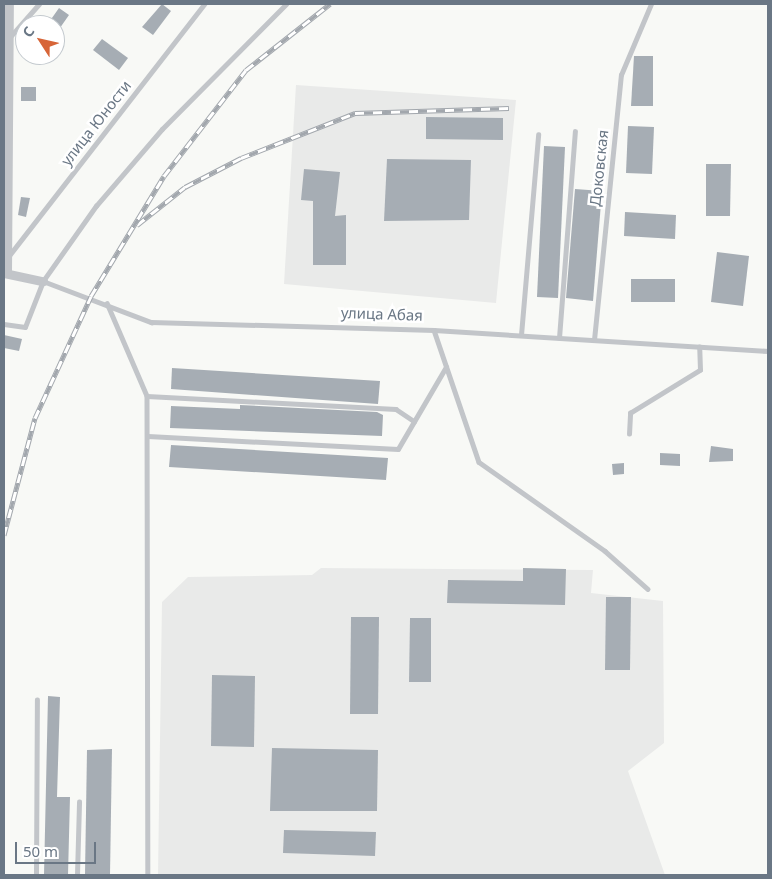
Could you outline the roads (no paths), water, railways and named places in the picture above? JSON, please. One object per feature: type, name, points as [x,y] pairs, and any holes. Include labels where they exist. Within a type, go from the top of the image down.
[{"type":"street","points":[[6,273],[9,4]]},
{"type":"street","name":"улица Абая","points":[[6,273],[43,281]]},
{"type":"lane","points":[[9,38],[39,4]]},
{"type":"lane","name":"улица Юности","points":[[7,258],[204,4]]},
{"type":"lane","points":[[4,324],[25,327],[43,281],[96,206],[156,136],[286,4]]},
{"type":"lane","name":"Доковская","points":[[594,340],[621,75],[651,4]]},
{"type":"lane","points":[[559,338],[576,132]]},
{"type":"lane","points":[[521,335],[538,135]]},
{"type":"lane","name":"улица Абая","points":[[43,281],[107,303],[151,322],[434,330],[768,351]]},
{"type":"lane","points":[[107,303],[147,396],[148,875]]},
{"type":"lane","points":[[434,330],[479,462],[605,551],[648,589]]},
{"type":"lane","points":[[629,434],[630,413],[700,370],[699,347]]},
{"type":"lane","points":[[148,436],[398,449],[447,366]]},
{"type":"lane","points":[[147,396],[396,409],[414,421]]},
{"type":"lane","points":[[36,875],[37,700]]},
{"type":"lane","points":[[78,875],[79,802]]},
{"type":"railway","points":[[4,535],[35,418],[91,296],[164,176],[246,70],[330,4]]},
{"type":"railway","points":[[137,225],[185,187],[241,158],[355,113],[509,108]]}]
